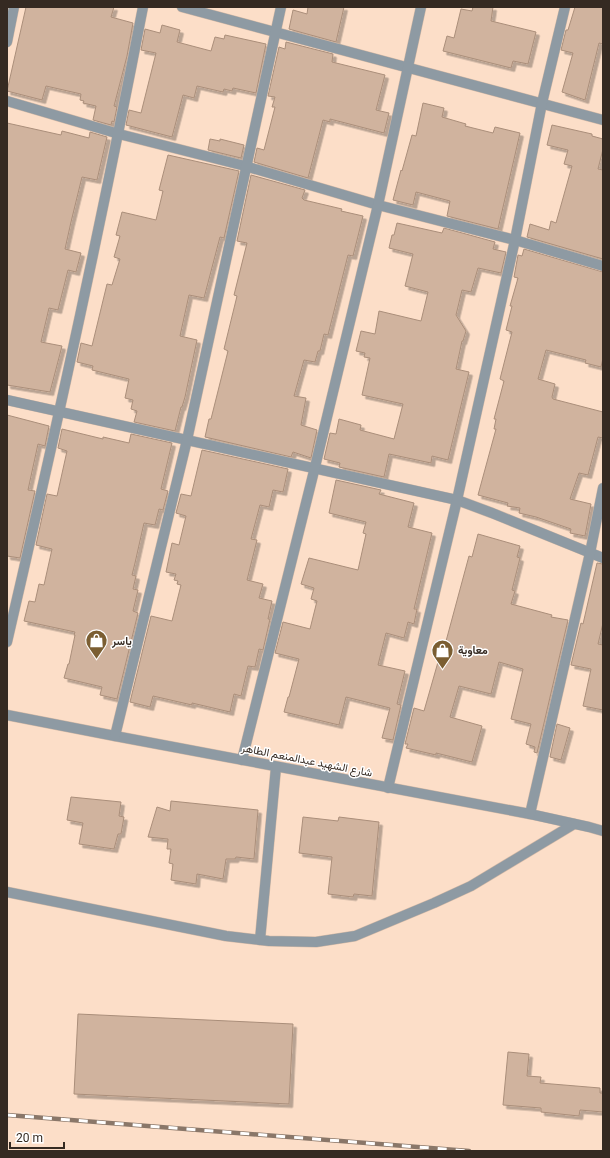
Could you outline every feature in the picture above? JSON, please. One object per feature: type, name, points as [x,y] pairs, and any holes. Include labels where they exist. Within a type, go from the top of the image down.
[{"type":"street","points":[[7,42],[14,7]]},
{"type":"street","points":[[7,642],[60,410],[119,134],[143,7]]},
{"type":"street","points":[[182,7],[603,120]]},
{"type":"street","points":[[115,736],[187,440],[245,166],[281,7]]},
{"type":"street","points":[[242,760],[378,205],[421,7]]},
{"type":"street","points":[[388,788],[457,500],[515,240],[542,104],[565,7]]},
{"type":"street","points":[[7,101],[119,134],[245,166],[378,205],[515,240],[603,266]]},
{"type":"street","points":[[7,400],[60,410],[457,500],[603,558]]},
{"type":"street","points":[[530,814],[590,553],[603,488]]},
{"type":"street","name":"شارع الشهيد عبدالمنعم الطاهر","points":[[7,715],[530,814],[603,832]]},
{"type":"street","points":[[260,940],[276,767]]},
{"type":"street","points":[[7,892],[226,936],[260,940],[316,942],[355,936],[470,886],[574,824]]},
{"type":"building","points":[[26,7],[114,7],[111,17],[133,23],[127,56],[114,106],[117,107],[114,122],[112,121],[111,125],[93,120],[96,106],[83,103],[84,101],[80,100],[81,94],[46,86],[42,100],[7,91]]},
{"type":"building","points":[[308,7],[344,7],[336,42],[289,29],[293,10],[307,14]]},
{"type":"building","points":[[473,7],[493,7],[491,21],[536,32],[528,64],[513,61],[511,68],[443,51],[447,36],[454,38],[461,9],[472,11]]},
{"type":"building","points":[[575,7],[603,7],[603,44],[599,43],[585,100],[562,92],[573,53],[561,50],[566,30],[568,30]]},
{"type":"building","points":[[162,25],[180,30],[177,42],[211,51],[215,37],[224,39],[225,35],[266,44],[256,93],[233,88],[232,91],[224,89],[223,92],[197,86],[194,98],[183,95],[172,137],[126,125],[129,110],[141,113],[156,53],[141,50],[145,29],[160,33]]},
{"type":"building","points":[[286,42],[333,54],[332,62],[385,75],[376,110],[389,113],[384,133],[330,119],[330,122],[323,120],[308,178],[254,162],[257,148],[264,150],[275,107],[272,107],[275,97],[268,96],[279,47],[285,49]]},
{"type":"building","points":[[423,103],[444,108],[442,117],[466,124],[465,126],[493,133],[495,127],[520,133],[498,229],[447,216],[450,201],[416,192],[413,205],[393,200],[412,135],[416,136]]},
{"type":"building","points":[[7,123],[61,135],[62,131],[89,138],[90,132],[107,137],[97,180],[82,177],[71,222],[65,249],[81,253],[76,272],[68,270],[58,310],[49,308],[41,342],[62,346],[50,392],[7,385]]},
{"type":"building","points":[[552,125],[592,134],[592,136],[603,139],[603,149],[598,169],[603,170],[603,259],[527,237],[530,224],[549,230],[551,221],[556,223],[572,166],[564,164],[568,150],[547,145]]},
{"type":"building","points":[[210,139],[220,141],[220,139],[244,145],[241,158],[208,150]]},
{"type":"building","points":[[168,155],[239,171],[224,238],[220,237],[204,298],[189,295],[180,336],[197,340],[185,397],[175,431],[134,422],[137,411],[131,409],[133,400],[125,398],[129,379],[92,370],[93,366],[77,362],[81,343],[92,346],[107,284],[112,285],[120,259],[114,257],[120,236],[116,235],[122,212],[156,220],[163,191],[159,190]]},
{"type":"building","points":[[251,175],[305,190],[302,198],[304,200],[342,209],[341,211],[363,216],[353,256],[348,255],[328,335],[324,334],[320,351],[318,351],[315,362],[304,360],[294,396],[306,398],[301,425],[317,430],[311,458],[293,452],[291,457],[205,437],[228,351],[224,349],[237,296],[234,295],[247,243],[237,241]]},
{"type":"building","points":[[397,223],[442,233],[444,228],[495,242],[493,249],[506,252],[501,273],[478,268],[471,292],[462,290],[456,315],[466,331],[462,341],[456,369],[469,372],[448,460],[432,456],[431,463],[389,454],[384,477],[339,467],[340,463],[324,459],[330,433],[336,434],[339,419],[361,425],[360,430],[394,439],[403,404],[362,395],[370,358],[364,357],[365,353],[356,351],[361,331],[375,334],[379,311],[421,321],[428,292],[405,286],[413,254],[389,248]]},
{"type":"building","points":[[524,249],[603,272],[603,358],[601,367],[585,363],[586,360],[546,350],[538,379],[555,384],[552,397],[553,399],[603,412],[603,438],[598,437],[588,475],[579,473],[570,499],[591,504],[585,536],[570,533],[571,529],[519,513],[520,508],[507,506],[508,503],[478,495],[496,429],[494,429],[496,419],[494,419],[504,381],[500,379],[512,332],[506,330],[512,306],[510,306],[518,278],[514,277],[518,255],[522,256]]},
{"type":"building","points":[[7,415],[49,426],[45,446],[38,444],[28,490],[35,491],[20,558],[7,556]]},
{"type":"building","points":[[62,429],[103,439],[103,437],[129,443],[131,434],[172,443],[161,489],[168,491],[163,510],[159,509],[155,525],[144,523],[132,575],[136,576],[133,589],[138,590],[133,611],[138,613],[117,699],[100,695],[102,687],[64,678],[69,664],[75,632],[24,621],[29,601],[35,602],[39,584],[44,585],[52,549],[36,545],[47,494],[57,496],[67,451],[58,448]]},
{"type":"building","points":[[202,450],[288,469],[283,492],[273,490],[269,507],[260,505],[251,539],[257,540],[247,580],[263,584],[259,598],[272,601],[268,619],[270,619],[263,650],[259,649],[255,667],[248,666],[241,696],[234,694],[230,712],[153,696],[150,707],[130,702],[151,616],[172,621],[181,585],[177,584],[178,581],[174,580],[176,574],[166,572],[172,543],[179,545],[186,516],[176,513],[181,494],[191,496]]},
{"type":"building","points":[[336,480],[381,490],[379,494],[414,503],[408,527],[432,533],[414,609],[417,609],[414,624],[408,622],[404,638],[386,633],[378,665],[405,671],[397,704],[401,705],[393,740],[382,738],[390,708],[346,697],[339,725],[284,712],[299,659],[275,653],[283,622],[310,629],[317,601],[311,599],[314,588],[301,584],[309,558],[358,570],[366,534],[363,533],[366,522],[329,513]]},
{"type":"building","points":[[478,534],[520,546],[517,557],[520,558],[512,590],[515,591],[511,604],[552,615],[551,617],[568,620],[537,753],[534,752],[535,747],[526,744],[531,724],[511,719],[523,669],[499,662],[491,694],[459,686],[450,717],[482,726],[472,762],[436,753],[436,755],[406,748],[408,744],[405,744],[414,708],[424,711],[440,655],[442,656],[469,556],[472,557]]},
{"type":"building","points":[[597,563],[603,564],[603,623],[598,644],[603,645],[603,710],[583,706],[591,669],[571,665],[581,623],[583,624]]},
{"type":"building","points":[[557,724],[570,728],[561,760],[550,757]]},
{"type":"building","points":[[71,797],[121,802],[119,816],[124,817],[121,834],[118,834],[114,849],[79,844],[83,823],[67,820]]},
{"type":"building","points":[[171,801],[258,810],[254,859],[236,857],[235,859],[226,859],[223,879],[197,874],[196,884],[171,880],[173,864],[169,863],[171,849],[167,849],[168,839],[148,837],[157,807],[170,811]]},
{"type":"building","points":[[303,817],[338,821],[339,817],[379,822],[372,896],[354,894],[353,897],[328,894],[332,857],[299,853]]},
{"type":"building","points":[[78,1014],[293,1024],[289,1104],[74,1094]]},
{"type":"building","points":[[508,1052],[529,1054],[527,1076],[541,1077],[540,1083],[600,1088],[600,1093],[603,1093],[603,1112],[580,1110],[579,1116],[541,1112],[541,1108],[503,1105]]},
{"type":"railway","points":[[7,1115],[469,1151]]},
{"type":"place","name":"ياسر","points":[[97,660]]},
{"type":"place","name":"معاوية","points":[[442,670]]}]
